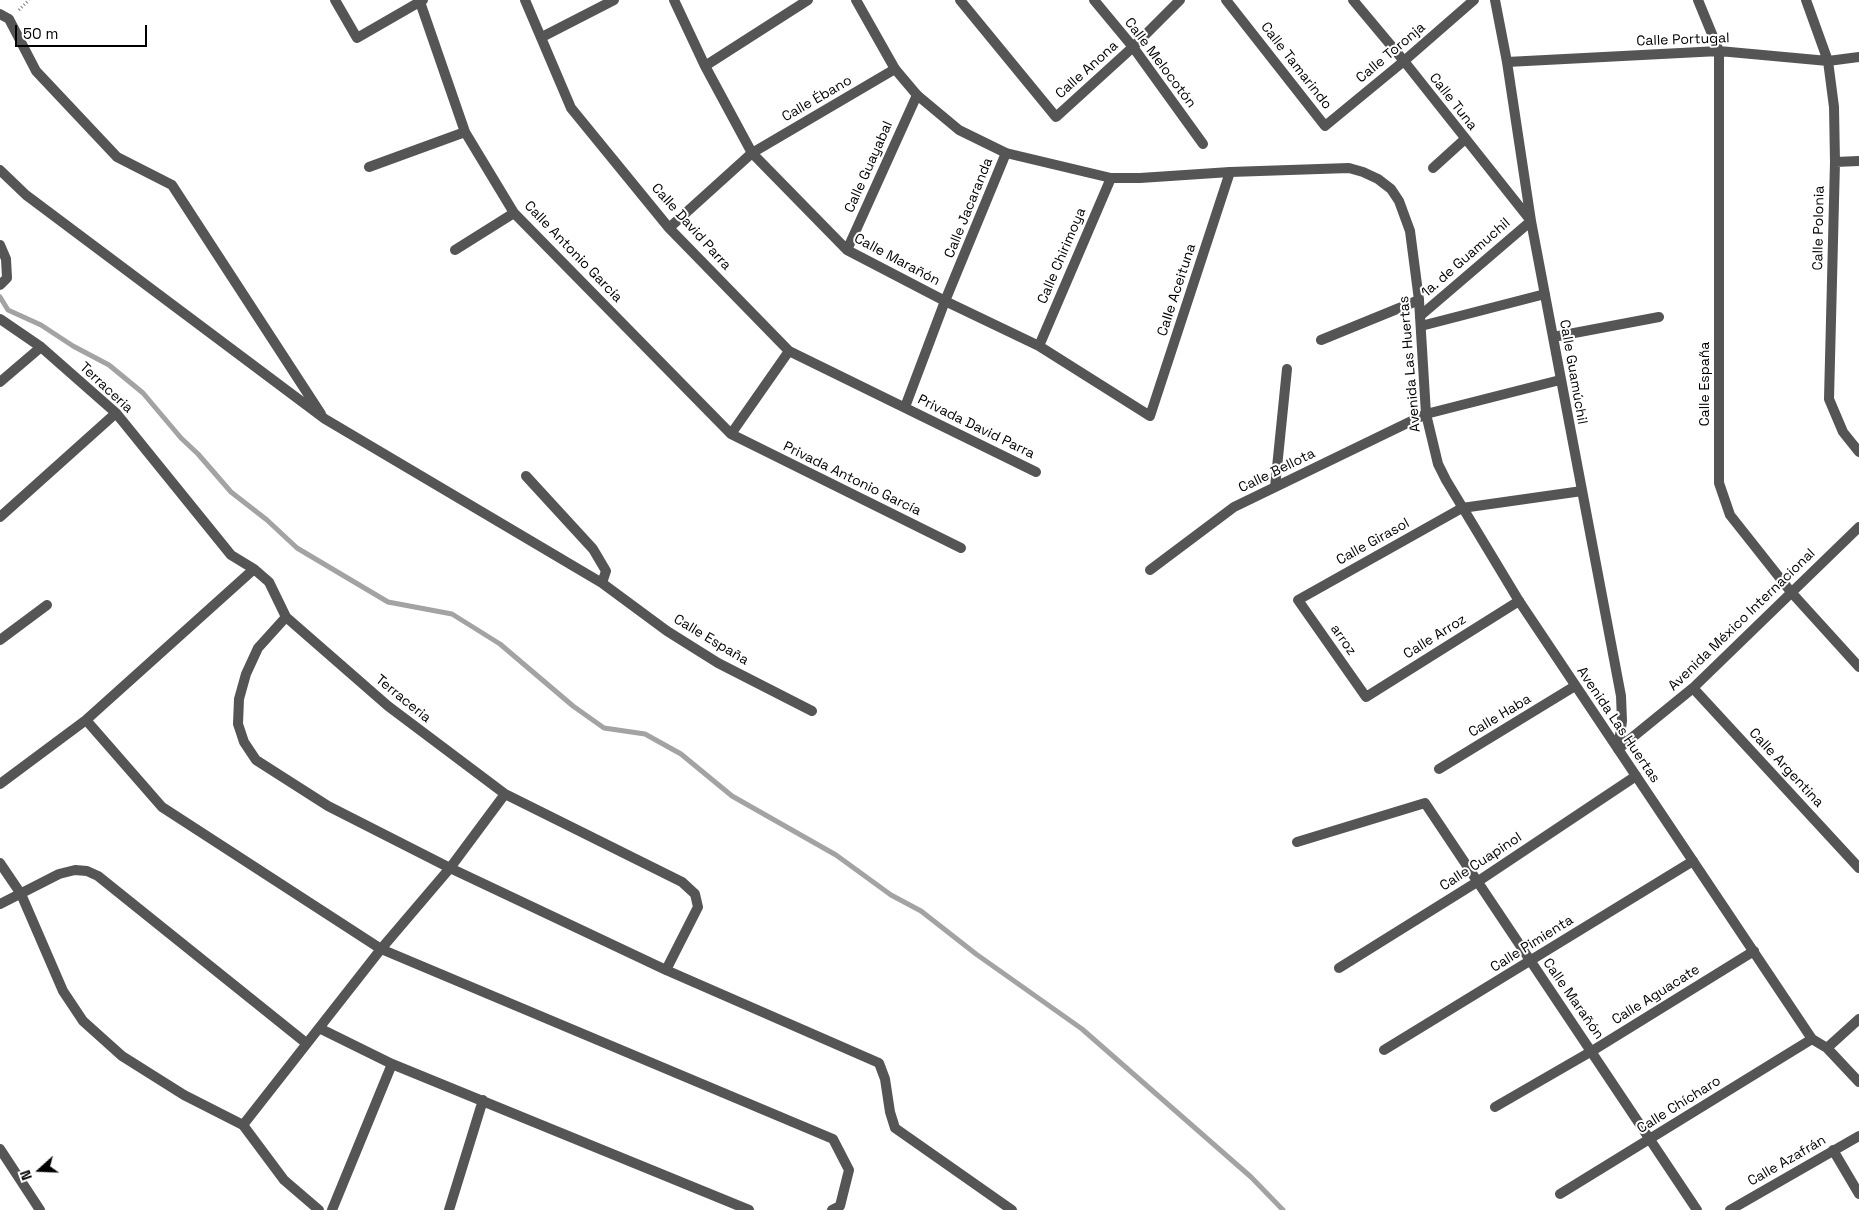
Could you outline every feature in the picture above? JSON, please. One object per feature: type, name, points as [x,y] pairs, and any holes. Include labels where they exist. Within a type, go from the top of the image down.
[{"type":"street","name":"Calle Antonio García","points":[[335,0],[357,38],[422,1],[465,132],[514,212],[731,434]]},
{"type":"street","name":"Calle David Parra","points":[[525,0],[571,108],[669,228],[789,351],[905,407]]},
{"type":"street","points":[[542,37],[614,0]]},
{"type":"street","name":"Calle Marañón","points":[[674,0],[705,66],[752,153],[847,250],[945,301],[1039,346],[1150,416]]},
{"type":"street","points":[[705,66],[808,0]]},
{"type":"street","name":"Avenida Las Huertas","points":[[856,0],[895,69],[917,95],[958,130],[1006,153],[1111,178],[1349,168],[1378,179],[1391,189],[1399,201],[1410,231],[1419,300],[1426,414],[1438,464],[1462,508],[1519,601],[1812,1038],[1827,1048],[1859,1082]]},
{"type":"street","name":"Calle Anona","points":[[960,0],[1056,117],[1133,47],[1180,0]]},
{"type":"street","name":"Calle Melocotón","points":[[1094,0],[1133,47],[1204,144]]},
{"type":"street","name":"Calle Tamarindo","points":[[1226,0],[1325,126]]},
{"type":"street","name":"Calle Tuna","points":[[1353,0],[1531,221]]},
{"type":"street","name":"Calle Toronja","points":[[1325,126],[1474,0]]},
{"type":"street","name":"Calle Guamúchil","points":[[1495,0],[1507,62],[1531,221],[1621,696],[1622,721],[1618,748]]},
{"type":"street","points":[[1698,0],[1719,51]]},
{"type":"street","name":"Calle Polonia","points":[[1806,0],[1828,61],[1834,108],[1835,162],[1829,398],[1843,432],[1859,452]]},
{"type":"street","points":[[0,14],[9,19],[36,71],[117,157],[172,186],[325,419]]},
{"type":"street","name":"Calle Portugal","points":[[1507,62],[1719,51],[1828,61],[1859,57]]},
{"type":"street","name":"Calle España","points":[[1719,51],[1719,483],[1730,515],[1791,592],[1859,667]]},
{"type":"street","name":"Calle Ébano","points":[[669,228],[752,153],[895,69]]},
{"type":"street","name":"Calle Guayabal","points":[[847,250],[917,95]]},
{"type":"street","points":[[368,168],[465,132]]},
{"type":"street","points":[[1433,168],[1465,139]]},
{"type":"street","name":"Calle Jacaranda","points":[[905,407],[945,301],[1006,153]]},
{"type":"street","points":[[1835,162],[1859,161]]},
{"type":"street","name":"Calle España","points":[[0,170],[26,194],[325,419],[602,583],[718,664],[812,711]]},
{"type":"street","name":"Calle Aceituna","points":[[1150,416],[1230,172]]},
{"type":"street","name":"Calle Chirimoya","points":[[1039,346],[1111,178]]},
{"type":"street","points":[[455,250],[514,212]]},
{"type":"street","name":"1a. de Guamuchil","points":[[1420,321],[1531,221]]},
{"type":"street","points":[[0,245],[6,259],[7,278],[1,284]]},
{"type":"street","points":[[1420,321],[1545,294]]},
{"type":"street","points":[[1321,340],[1419,300]]},
{"type":"street","points":[[1553,337],[1658,317]]},
{"type":"street","name":"Terraceria","points":[[0,319],[41,347],[116,413],[230,554],[254,569],[269,582],[286,617],[388,706],[504,794],[682,882],[695,894],[698,907],[666,970]]},
{"type":"street","points":[[0,382],[41,347]]},
{"type":"street","points":[[731,434],[789,351]]},
{"type":"street","points":[[1275,487],[1288,369]]},
{"type":"street","name":"Calle Bellota","points":[[1150,570],[1234,507],[1426,414],[1560,380]]},
{"type":"street","name":"Privada David Parra","points":[[905,407],[1036,472]]},
{"type":"street","points":[[0,517],[116,413]]},
{"type":"street","name":"Privada Antonio García","points":[[731,434],[961,548]]},
{"type":"street","points":[[526,476],[594,549],[606,572],[602,583]]},
{"type":"street","points":[[1462,508],[1582,491]]},
{"type":"street","name":"Calle Girasol","points":[[1298,600],[1462,508]]},
{"type":"street","name":"Avenida México Internacional","points":[[1618,748],[1693,688],[1859,527]]},
{"type":"street","points":[[0,784],[86,720],[254,569]]},
{"type":"street","name":"arroz","points":[[1298,600],[1366,697]]},
{"type":"street","name":"Calle Arroz","points":[[1366,697],[1519,601]]},
{"type":"street","points":[[0,640],[47,605]]},
{"type":"street","points":[[286,617],[258,648],[246,674],[239,699],[238,724],[244,742],[256,760],[328,806],[450,868],[666,970],[879,1063],[885,1079],[890,1112],[895,1128],[1012,1210]]},
{"type":"street","name":"Calle Haba","points":[[1439,769],[1575,686]]},
{"type":"street","name":"Calle Argentina","points":[[1693,688],[1859,868]]},
{"type":"street","points":[[86,720],[162,807],[381,949],[833,1139],[849,1170],[839,1209]]},
{"type":"street","name":"Calle Cuapinol","points":[[1339,968],[1477,882],[1636,776]]},
{"type":"street","points":[[243,1125],[381,949],[450,868],[504,794]]},
{"type":"street","name":"Calle Marañón","points":[[1296,842],[1426,803],[1697,1210]]},
{"type":"street","name":"Calle Pimienta","points":[[1384,1050],[1693,861]]},
{"type":"street","points":[[0,863],[21,894],[63,992],[83,1021],[122,1056],[184,1095],[243,1125],[284,1180],[319,1210]]},
{"type":"street","points":[[0,904],[59,874],[75,870],[87,871],[98,876],[306,1043]]},
{"type":"street","name":"Calle Aguacate","points":[[1495,1107],[1592,1051],[1754,951]]},
{"type":"street","points":[[1827,1048],[1859,1018]]},
{"type":"street","points":[[319,1028],[392,1064],[749,1210]]},
{"type":"street","name":"Calle Chícharo","points":[[1560,1194],[1812,1038]]},
{"type":"street","points":[[332,1210],[392,1064]]},
{"type":"street","points":[[449,1210],[483,1100]]},
{"type":"street","name":"Calle Azafrán","points":[[1730,1210],[1859,1136]]},
{"type":"street","points":[[0,1149],[40,1210]]},
{"type":"street","points":[[1833,1150],[1859,1194]]},
{"type":"waterway","points":[[0,297],[8,310],[41,325],[73,346],[109,365],[143,393],[231,492],[267,520],[297,548],[388,602],[452,614],[500,644],[573,706],[604,728],[645,734],[681,754],[732,796],[836,855],[891,895],[921,911],[976,954],[1082,1029],[1251,1177],[1283,1210]]}]
